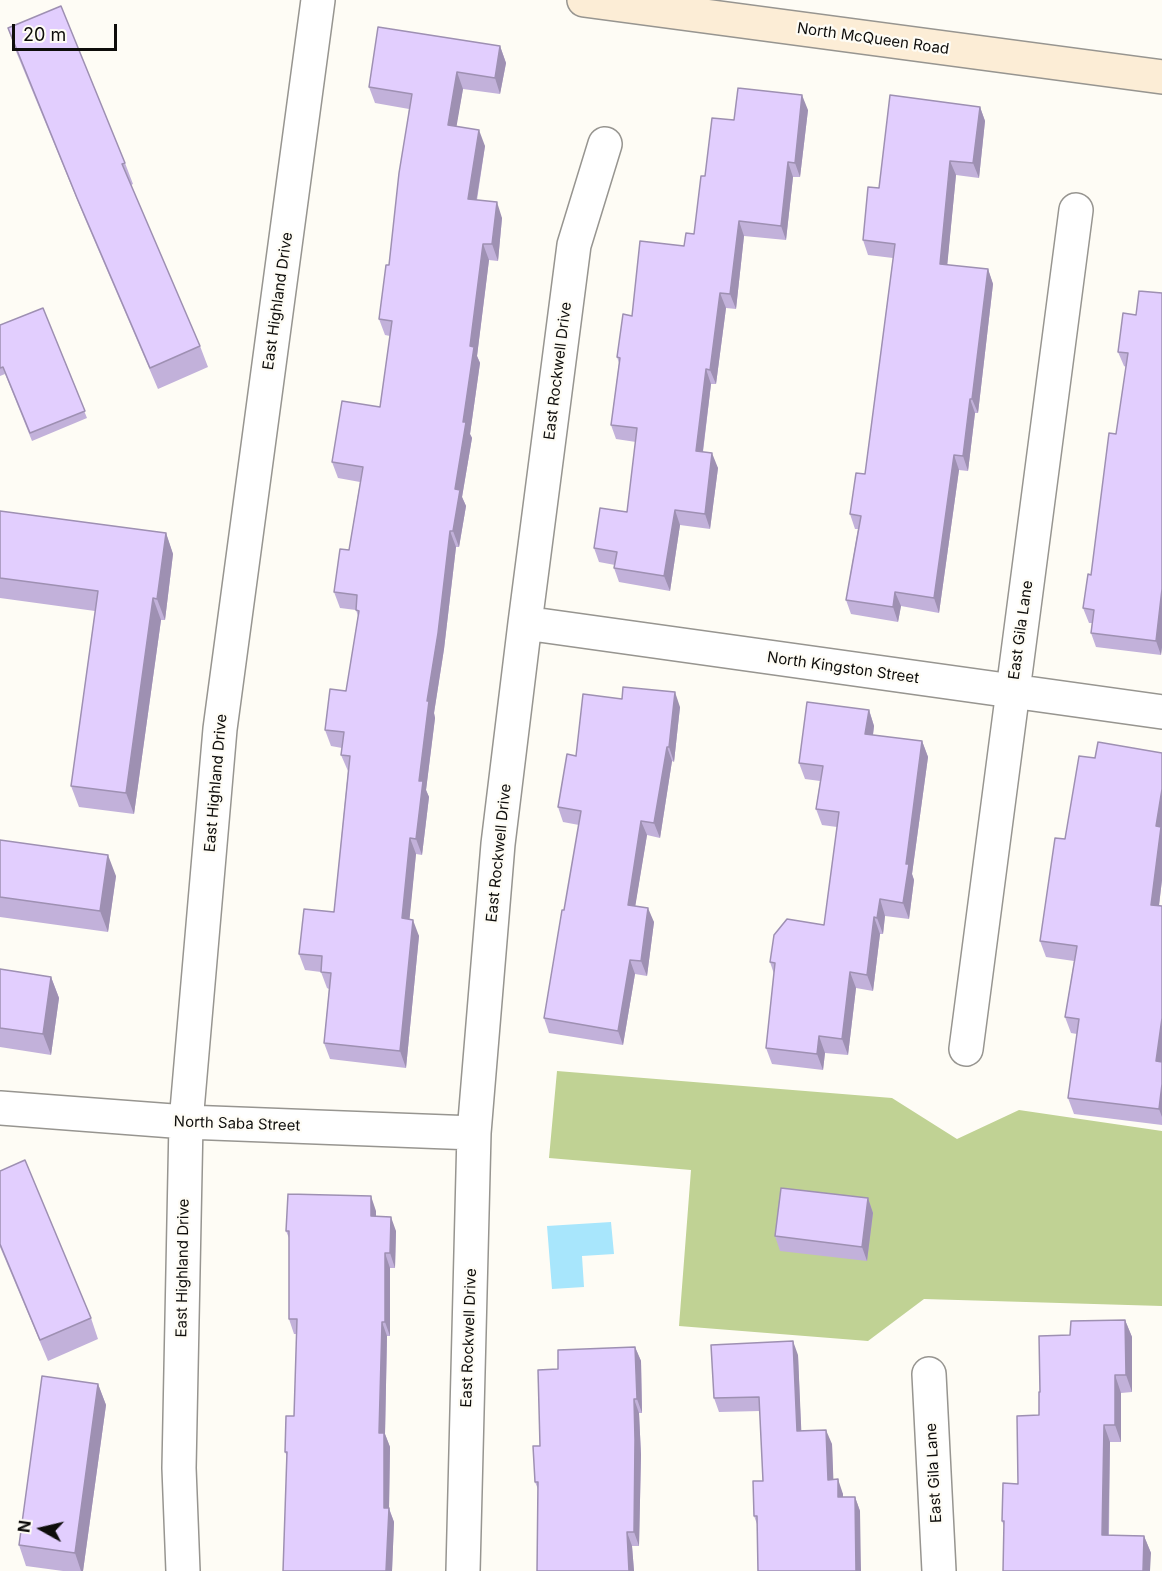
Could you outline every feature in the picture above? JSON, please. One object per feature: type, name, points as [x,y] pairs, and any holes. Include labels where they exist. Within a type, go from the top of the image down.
[{"type":"main road","name":"North McQueen Road","points":[[584,0],[1162,77]]},
{"type":"street","name":"East Highland Drive","points":[[183,1571],[179,1467],[186,1122],[220,729],[318,0]]},
{"type":"street","name":"East Rockwell Drive","points":[[463,1571],[474,1133],[498,844],[574,245],[605,144]]},
{"type":"street","name":"East Gila Lane","points":[[966,1049],[1076,210]]},
{"type":"street","name":"North Kingston Street","points":[[525,623],[1162,712]]},
{"type":"street","name":"North Saba Street","points":[[0,1108],[186,1122],[474,1133]]},
{"type":"street","name":"East Gila Lane","points":[[929,1374],[939,1571]]},
{"type":"green space","points":[[557,1071],[892,1098],[957,1139],[1019,1110],[1162,1131],[1162,1306],[924,1299],[868,1341],[679,1326],[691,1170],[549,1158]]},
{"type":"water","points":[[611,1222],[614,1254],[582,1256],[584,1287],[552,1289],[547,1226]]},
{"type":"building","points":[[61,6],[125,163],[122,164],[200,346],[150,368],[77,198],[8,28]]},
{"type":"building","points":[[378,27],[500,46],[495,78],[457,72],[448,125],[479,130],[468,199],[497,202],[492,244],[483,244],[470,346],[474,347],[463,422],[466,422],[455,489],[460,490],[453,531],[450,531],[427,701],[429,701],[419,781],[423,781],[416,839],[410,838],[402,918],[413,920],[400,1051],[324,1043],[331,973],[321,972],[322,956],[299,954],[304,909],[334,912],[350,756],[341,755],[344,732],[325,730],[330,689],[346,691],[359,611],[356,610],[357,595],[334,592],[340,549],[349,550],[363,467],[332,462],[342,401],[380,407],[392,321],[379,319],[386,265],[389,265],[399,173],[412,94],[369,87]]},
{"type":"building","points":[[738,88],[802,95],[795,163],[788,162],[781,226],[739,221],[730,294],[720,293],[710,370],[706,369],[696,451],[712,453],[705,514],[675,510],[664,576],[614,568],[617,552],[594,548],[600,508],[627,512],[637,428],[611,425],[623,314],[632,316],[640,241],[684,246],[686,233],[694,234],[701,176],[705,176],[712,118],[734,120]]},
{"type":"building","points":[[890,95],[980,107],[973,163],[950,161],[940,264],[988,269],[963,456],[954,455],[934,598],[895,592],[893,607],[846,600],[861,516],[850,514],[856,473],[865,474],[895,244],[863,240],[868,187],[879,188]]},
{"type":"building","points":[[1139,291],[1162,293],[1162,589],[1156,641],[1091,633],[1094,610],[1083,608],[1088,574],[1091,575],[1109,433],[1116,434],[1128,353],[1118,352],[1123,313],[1136,315]]},
{"type":"building","points":[[43,308],[85,411],[30,433],[3,367],[0,368],[0,325]]},
{"type":"building","points":[[0,511],[166,533],[157,599],[153,598],[126,793],[71,786],[98,591],[0,578]]},
{"type":"building","points":[[623,687],[675,692],[669,747],[667,747],[654,823],[641,821],[628,905],[648,908],[641,961],[630,960],[618,1031],[544,1018],[581,811],[558,807],[567,754],[576,756],[583,694],[622,699]]},
{"type":"building","points":[[807,702],[869,710],[865,734],[922,741],[903,903],[880,899],[877,918],[874,917],[867,975],[850,972],[842,1039],[819,1036],[817,1054],[766,1048],[775,963],[770,962],[774,935],[787,919],[824,925],[839,812],[816,809],[823,766],[799,763]]},
{"type":"building","points":[[1098,742],[1162,753],[1162,789],[1156,826],[1161,827],[1151,905],[1162,906],[1162,1018],[1156,1061],[1162,1062],[1159,1109],[1068,1098],[1079,1019],[1065,1017],[1077,946],[1040,941],[1055,838],[1065,839],[1079,756],[1095,758]]},
{"type":"building","points":[[0,840],[108,855],[100,911],[0,897]]},
{"type":"building","points":[[0,969],[51,977],[43,1034],[0,1028]]},
{"type":"building","points":[[25,1160],[91,1318],[40,1340],[0,1244],[0,1171]]},
{"type":"building","points":[[781,1188],[868,1198],[862,1247],[775,1236]]},
{"type":"building","points":[[288,1194],[371,1196],[371,1216],[391,1217],[390,1253],[385,1253],[385,1322],[382,1322],[379,1433],[384,1433],[384,1508],[389,1508],[386,1571],[283,1571],[286,1416],[294,1416],[297,1319],[289,1319],[289,1231],[286,1231]]},
{"type":"building","points":[[1125,1320],[1126,1375],[1115,1375],[1115,1425],[1104,1425],[1102,1535],[1144,1536],[1143,1571],[1003,1571],[1003,1483],[1018,1484],[1017,1416],[1039,1415],[1039,1336],[1070,1335],[1071,1321]]},
{"type":"building","points":[[793,1341],[797,1431],[826,1430],[828,1480],[838,1479],[838,1497],[855,1497],[856,1571],[758,1571],[757,1516],[754,1516],[753,1481],[763,1481],[759,1397],[714,1398],[711,1345]]},
{"type":"building","points":[[635,1347],[637,1399],[634,1399],[634,1532],[627,1532],[629,1571],[537,1571],[538,1482],[535,1482],[533,1446],[540,1446],[538,1370],[558,1369],[558,1350]]},
{"type":"building","points":[[42,1376],[98,1384],[75,1553],[19,1545]]}]
